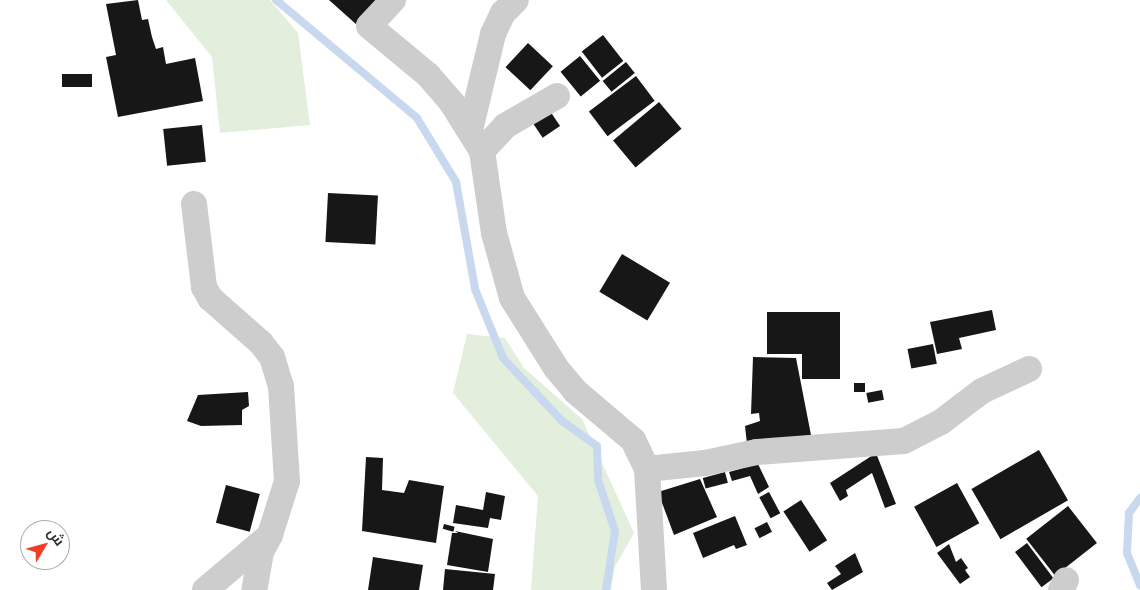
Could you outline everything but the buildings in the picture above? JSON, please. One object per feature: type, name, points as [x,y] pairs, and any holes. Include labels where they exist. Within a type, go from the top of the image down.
[{"type":"street","points":[[393,0],[369,26],[428,75],[476,140]]},
{"type":"street","points":[[516,0],[503,13],[493,34],[476,140],[494,233],[512,298],[556,368],[575,391],[633,440],[647,469],[654,590]]},
{"type":"street","points":[[476,140],[505,126],[557,96]]},
{"type":"street","points":[[194,204],[204,287],[210,298],[261,343],[272,358],[281,386],[287,481],[270,535],[261,552],[254,590]]},
{"type":"street","points":[[647,469],[706,463],[757,452],[904,441],[941,422],[982,390],[1029,369]]},
{"type":"street","points":[[205,590],[270,535]]},
{"type":"green space","points":[[166,0],[270,0],[298,33],[310,125],[220,133],[212,57]]},
{"type":"green space","points":[[467,334],[505,338],[524,368],[582,419],[634,533],[615,567],[611,590],[531,590],[538,496],[453,393]]},
{"type":"waterway","points":[[276,0],[417,118],[456,182],[475,289],[503,358],[562,421],[597,446],[598,480],[615,531],[606,590]]},
{"type":"waterway","points":[[1140,498],[1129,513],[1127,553],[1140,586]]}]
